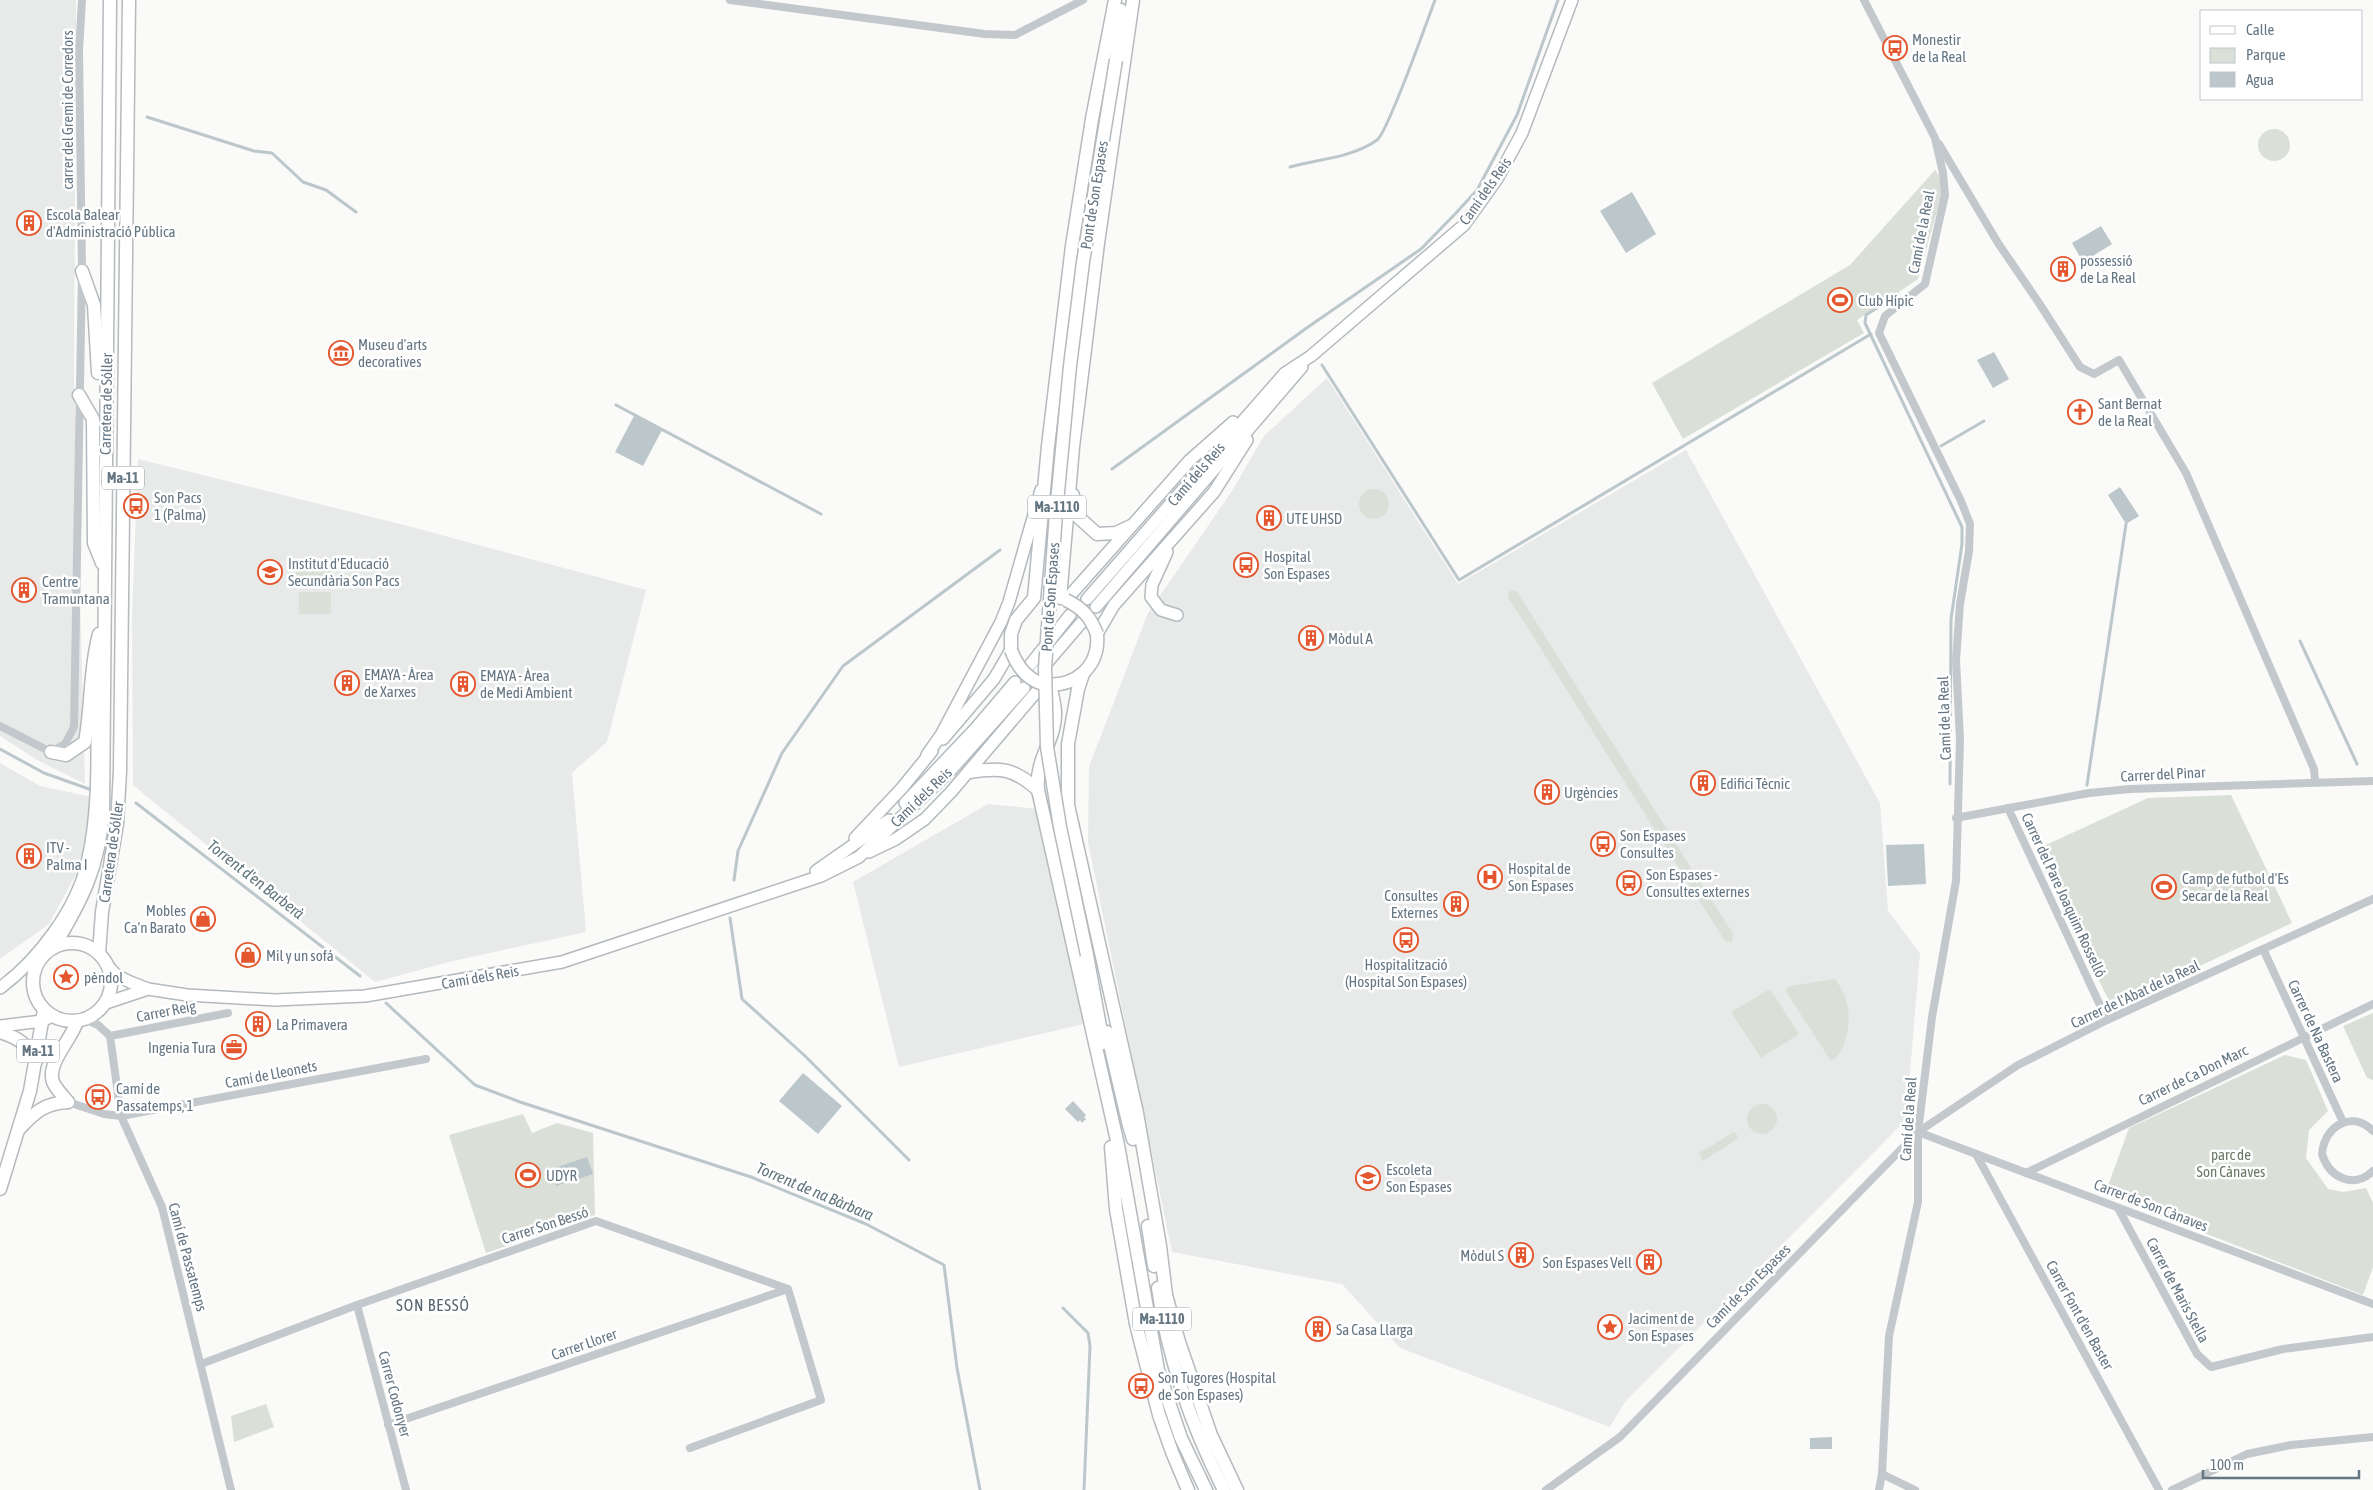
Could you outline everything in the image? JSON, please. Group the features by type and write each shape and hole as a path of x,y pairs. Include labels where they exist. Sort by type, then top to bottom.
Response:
{"main road":[{"name":"Carretera de Sóller","path":"53,948 80,902 95,865 101,838 110,0"},
{"name":"Carretera de Sóller","path":"102,959 102,912 118,824 120,771 129,0"},
{"name":"Ma-1110","path":"1011,650 1011,634 1016,620 1034,598 1072,246 1092,119 1115,0"},
{"name":"Ma-1110","path":"1116,60 1123,0"},
{"name":"Ma-1110","path":"1116,60 1129,0"},
{"name":"Ma-1110","path":"1063,599 1073,447 1098,243 1134,0"},
{"name":"Pont de Son Espases","path":"1087,955 1060,828 1047,747 1045,668 1070,366 1083,262 1116,60"},
{"path":"82,271 94,306 99,392 106,412"},
{"path":"79,395 92,418 94,543 104,568"},
{"path":"1073,447 1075,462 1073,498 1076,515 1097,534 1116,533 1131,526"},
{"path":"1029,606 1046,599 1063,599 1080,607 1091,619 1097,634"},
{"path":"51,752 66,755 86,742 90,720 92,662 104,615"},
{"name":"Ma-1110","path":"1097,634 1096,654 1090,666 1083,674 1078,689 1068,744 1068,806 1108,987 1133,1125 1162,1321 1194,1429 1224,1490"},
{"path":"1011,650 1016,664 1034,682 1040,677 1072,682 1083,674"},
{"name":"Ma-1110","path":"1040,677 1056,713 1052,732 1038,765 1038,790 1125,1178 1158,1370 1181,1438 1206,1490"},
{"path":"969,772 990,768 1011,771 1038,790"},
{"path":"53,948 65,944 77,944 88,947 102,959"},
{"name":"Ma-11","path":"0,1190 30,1091 46,1016 33,990 33,978 42,957 53,948"},
{"name":"Ma-1110","path":"1087,955 1101,1003 1128,1122 1134,1138"},
{"name":"Ma-1110","path":"1087,955 1112,1089 1118,1145"},
{"name":"Ma-11","path":"30,1091 44,1072 56,1046 78,1020 106,1003 110,976 102,959"},
{"path":"1108,987 1137,1113 1160,1246 1166,1295 1179,1342 1211,1435 1237,1490"},
{"name":"Ma-11","path":"46,1016 78,1020"},
{"path":"68,1102 55,1086 52,1074 62,1048 78,1020"},
{"path":"0,1032 20,1039 28,1047 36,1061"},
{"path":"1106,1094 1116,1209 1136,1324 1159,1415 1188,1490"},
{"path":"19,1130 34,1113 46,1104 68,1102"}],"street":[{"name":"carrer del Gremi de Corredors","path":"51,752 65,744 74,727 82,271 79,51 82,0"},
{"path":"730,0 985,34 1015,35 1083,0"},
{"name":"Camí dels Reis","path":"1311,356 1254,423 1091,603 1251,410 1285,373 1311,356 1464,225 1497,179 1522,133 1572,0"},
{"name":"Camí de la Real","path":"1864,0 1935,138 1943,173 1945,195 1925,284 1885,316 1879,333 1970,524 1969,551 1960,604 1956,660 1960,740 1956,818 1956,881 1932,1017 1918,1132 1918,1202 1889,1336 1882,1474 1878,1490"},
{"path":"1935,138 1998,244 2080,367 2094,374 2119,360 2186,473 2314,769 2315,781"},
{"path":"1063,599 1190,460 1239,417 1251,410"},
{"path":"1097,634 1114,605 1214,492 1246,442 1254,423"},
{"path":"835,859 902,788 941,735 1001,622 1046,480"},
{"path":"1176,535 1152,585 1151,597 1161,610 1177,615"},
{"path":"0,988 21,973 52,936 80,885 87,864 95,807 97,656 104,615"},
{"path":"1040,677 1070,615"},
{"path":"858,857 896,839 925,819 969,772 1081,623"},
{"path":"927,755 989,686 1011,650"},
{"name":"Camí dels Reis","path":"148,989 207,996 275,1000 365,996 440,984 562,962 821,876 858,857 950,771 1020,685 888,820 800,882"},
{"path":"0,726 51,752"},
{"name":"Carrer del Pinar","path":"1956,818 2089,793 2130,789 2315,781 2373,781"},
{"name":"Carrer del Pare Joaquim Rosselló","path":"2008,808 2107,1020"},
{"name":"Carrer de l'Abat de la Real","path":"1918,1132 2018,1065 2107,1020 2264,951 2373,899"},
{"name":"Carrer de Na Bastera","path":"2264,951 2343,1122"},
{"path":"0,996 15,986 42,957"},
{"path":"102,959 116,975 148,989"},
{"path":"106,1003 148,989"},
{"name":"Carrer de Ca Don Marc","path":"2026,1173 2373,1004"},
{"name":"Carrer Reig","path":"110,1036 228,1013"},
{"path":"0,1026 46,1016"},
{"path":"78,1020 98,1025 110,1036"},
{"name":"Camí de Passatemps","path":"110,1036 121,1116 162,1207 202,1364 231,1490"},
{"name":"Camí de Lleonets","path":"121,1116 426,1059"},
{"path":"68,1102 104,1114 121,1116"},
{"path":"2373,1131 2362,1123 2343,1122 2327,1134 2322,1154 2325,1164 2331,1172 2340,1178 2360,1180 2371,1173 2373,1183"},
{"name":"Carrer de Son Cànaves","path":"1918,1132 2373,1304"},
{"name":"Camí de Son Espases","path":"1546,1490 1620,1437 1918,1132"},
{"name":"Carrer Font d'en Baster","path":"1976,1154 2159,1490"},
{"name":"Carrer de Maris Stella","path":"2118,1208 2197,1354 2211,1367 2283,1349 2373,1337"},
{"name":"Carrer Son Bessó","path":"202,1364 357,1305 596,1221 788,1289"},
{"path":"690,1448 821,1400 788,1289"},
{"name":"Carrer Llorer","path":"388,1425 788,1289"},
{"name":"Carrer Codonyer","path":"357,1305 406,1490"},
{"path":"2172,1490 2247,1454 2290,1445 2373,1437"},
{"path":"1882,1474 1915,1490"}],"shaded area":[{"path":"0,0 76,0 74,378 85,784 39,761 0,736"},
{"name":"Hospital de Son Espases","path":"1327,378 1458,584 1686,450 1880,803 1888,911 1920,953 1906,1120 1625,1402 1610,1427 1400,1348 1342,1284 1172,1252 1088,842 1089,767 1148,613 1230,494 1264,436"},
{"path":"138,459 408,526 646,590 607,742 572,773 586,932 453,961 375,982 133,785 132,618"},
{"path":"0,763 40,786 92,797 84,859 49,924 0,959"},
{"path":"988,804 1037,809 1084,1024 899,1067 853,882"}],"green space":[{"path":"2274,129 2280,130 2285,134 2289,139 2289,151 2285,156 2280,160 2274,161 2268,160 2263,156 2259,151 2258,145 2259,139 2263,134 2268,130"},
{"name":"Club Hípic","path":"1935,170 1940,177 1942,193 1918,279 1857,320 1864,333 1683,439 1652,383 1850,265"},
{"path":"1374,489 1385,493 1389,504 1385,515 1374,519 1363,515 1359,504 1363,493"},
{"path":"331,562 331,584 296,585 296,563"},
{"path":"1512,590 1517,592 1733,934 1732,942 1725,941 1508,597 1508,593"},
{"path":"299,592 331,592 331,614 299,614"},
{"name":"Camp de futbol d'Es Secar de la Real","path":"2231,795 2292,923 2112,1007 2035,850 2148,798"},
{"path":"1835,979 1843,991 1849,1015 1845,1042 1837,1056 1831,1061 1785,990 1791,986"},
{"path":"1770,989 1799,1034 1761,1058 1731,1012"},
{"path":"2373,1013 2373,1080 2367,1078 2343,1026"},
{"name":"parc de Son Cànaves","path":"2285,1055 2306,1060 2328,1111 2309,1130 2306,1158 2328,1189 2343,1192 2366,1188 2373,1203 2373,1267 2363,1295 2105,1194 2129,1128"},
{"path":"1762,1104 1773,1108 1777,1119 1773,1130 1762,1134 1751,1130 1747,1119 1751,1108"},
{"name":"UDYR","path":"523,1114 532,1133 557,1123 593,1133 595,1215 486,1253 449,1135"},
{"path":"1734,1132 1738,1136 1737,1139 1703,1161 1699,1153"},
{"path":"266,1404 274,1427 234,1442 231,1416"}],"water":[{"path":"1632,192 1656,234 1626,253 1600,211"},
{"path":"2101,226 2112,244 2083,262 2072,243"},
{"path":"1994,352 2009,379 1993,388 1977,360"},
{"path":"634,416 662,430 643,466 615,452"},
{"path":"2120,487 2139,516 2126,524 2108,495"},
{"path":"1924,844 1926,884 1888,886 1886,845"},
{"path":"803,1073 842,1106 818,1134 779,1101"},
{"path":"1073,1101 1086,1115 1084,1117 1086,1119 1082,1123 1080,1120 1078,1122 1065,1109"},
{"path":"587,1157 593,1174 556,1186 551,1169"},
{"path":"1832,1437 1832,1449 1810,1449 1810,1438"}],"waterway":[{"path":"1290,167 1357,151 1377,140 1390,118 1435,0"},
{"path":"1112,469 1308,327 1421,249 1456,213 1477,190 1517,115 1558,0"},
{"path":"147,117 254,151 272,153 303,182 326,190 356,212"},
{"path":"1898,294 1866,315 1865,323 1962,527 1962,544 1951,619 1950,784"},
{"path":"1322,365 1459,580 1871,334"},
{"path":"616,405 821,514"},
{"path":"1941,446 1984,421"},
{"path":"2087,785 2126,524"},
{"path":"734,880 738,851 782,753 843,666 1000,550"},
{"path":"2300,641 2357,764"},
{"name":"Torrent d'en Barberà","path":"0,749 44,773 89,789"},
{"name":"Torrent d'en Barberà","path":"136,803 360,976"},
{"path":"730,918 742,999 804,1055 909,1160"},
{"name":"Torrent de na Bàrbara","path":"386,1003 475,1085 520,1102 751,1177 866,1224 944,1265 957,1368 980,1490"},
{"path":"1063,1308 1088,1333 1090,1346 1084,1490"}],"place":[{"name":"Monestir de la Real","path":"1895,48"},
{"name":"Escola Balear d'Administració Pública","path":"29,223"},
{"name":"possessió de La Real","path":"2063,269"},
{"name":"Club Hípic","path":"1840,300"},
{"name":"Museu d'arts decoratives","path":"341,353"},
{"name":"Sant Bernat de la Real","path":"2080,412"},
{"name":"Son Pacs 1 (Palma)","path":"136,506"},
{"name":"UTE UHSD","path":"1269,518"},
{"name":"Hospital Son Espases","path":"1246,565"},
{"name":"Institut d'Educació Secundària Son Pacs","path":"270,572"},
{"name":"Centre Tramuntana","path":"24,590"},
{"name":"Mòdul A","path":"1311,638"},
{"name":"EMAYA - Àrea de Xarxes","path":"347,683"},
{"name":"EMAYA - Àrea de Medi Ambient","path":"463,684"},
{"name":"Edifici Tècnic","path":"1703,783"},
{"name":"Urgències","path":"1547,792"},
{"name":"Son Espases Consultes","path":"1603,844"},
{"name":"ITV - Palma I","path":"29,856"},
{"name":"Hospital de Son Espases","path":"1490,877"},
{"name":"Son Espases - Consultes externes","path":"1629,883"},
{"name":"Camp de futbol d'Es Secar de la Real","path":"2164,887"},
{"name":"Consultes Externes","path":"1456,904"},
{"name":"Mobles Ca’n Barato","path":"203,919"},
{"name":"Hospitalització (Hospital Son Espases)","path":"1406,940"},
{"name":"Mil y un sofá","path":"248,955"},
{"name":"pèndol","path":"66,977"},
{"name":"La Primavera","path":"258,1024"},
{"name":"Ingenia Tura","path":"234,1047"},
{"name":"Camí de Passatemps, 1","path":"98,1097"},
{"name":"UDYR","path":"528,1175"},
{"name":"Escoleta Son Espases","path":"1368,1178"},
{"name":"Mòdul S","path":"1521,1255"},
{"name":"Son Espases Vell","path":"1649,1262"},
{"name":"Jaciment de Son Espases","path":"1610,1327"},
{"name":"Sa Casa Llarga","path":"1318,1329"},
{"name":"Son Tugores (Hospital de Son Espases)","path":"1141,1386"}],"district":[{"name":"SON BESSÓ","path":"433,1305"}]}
